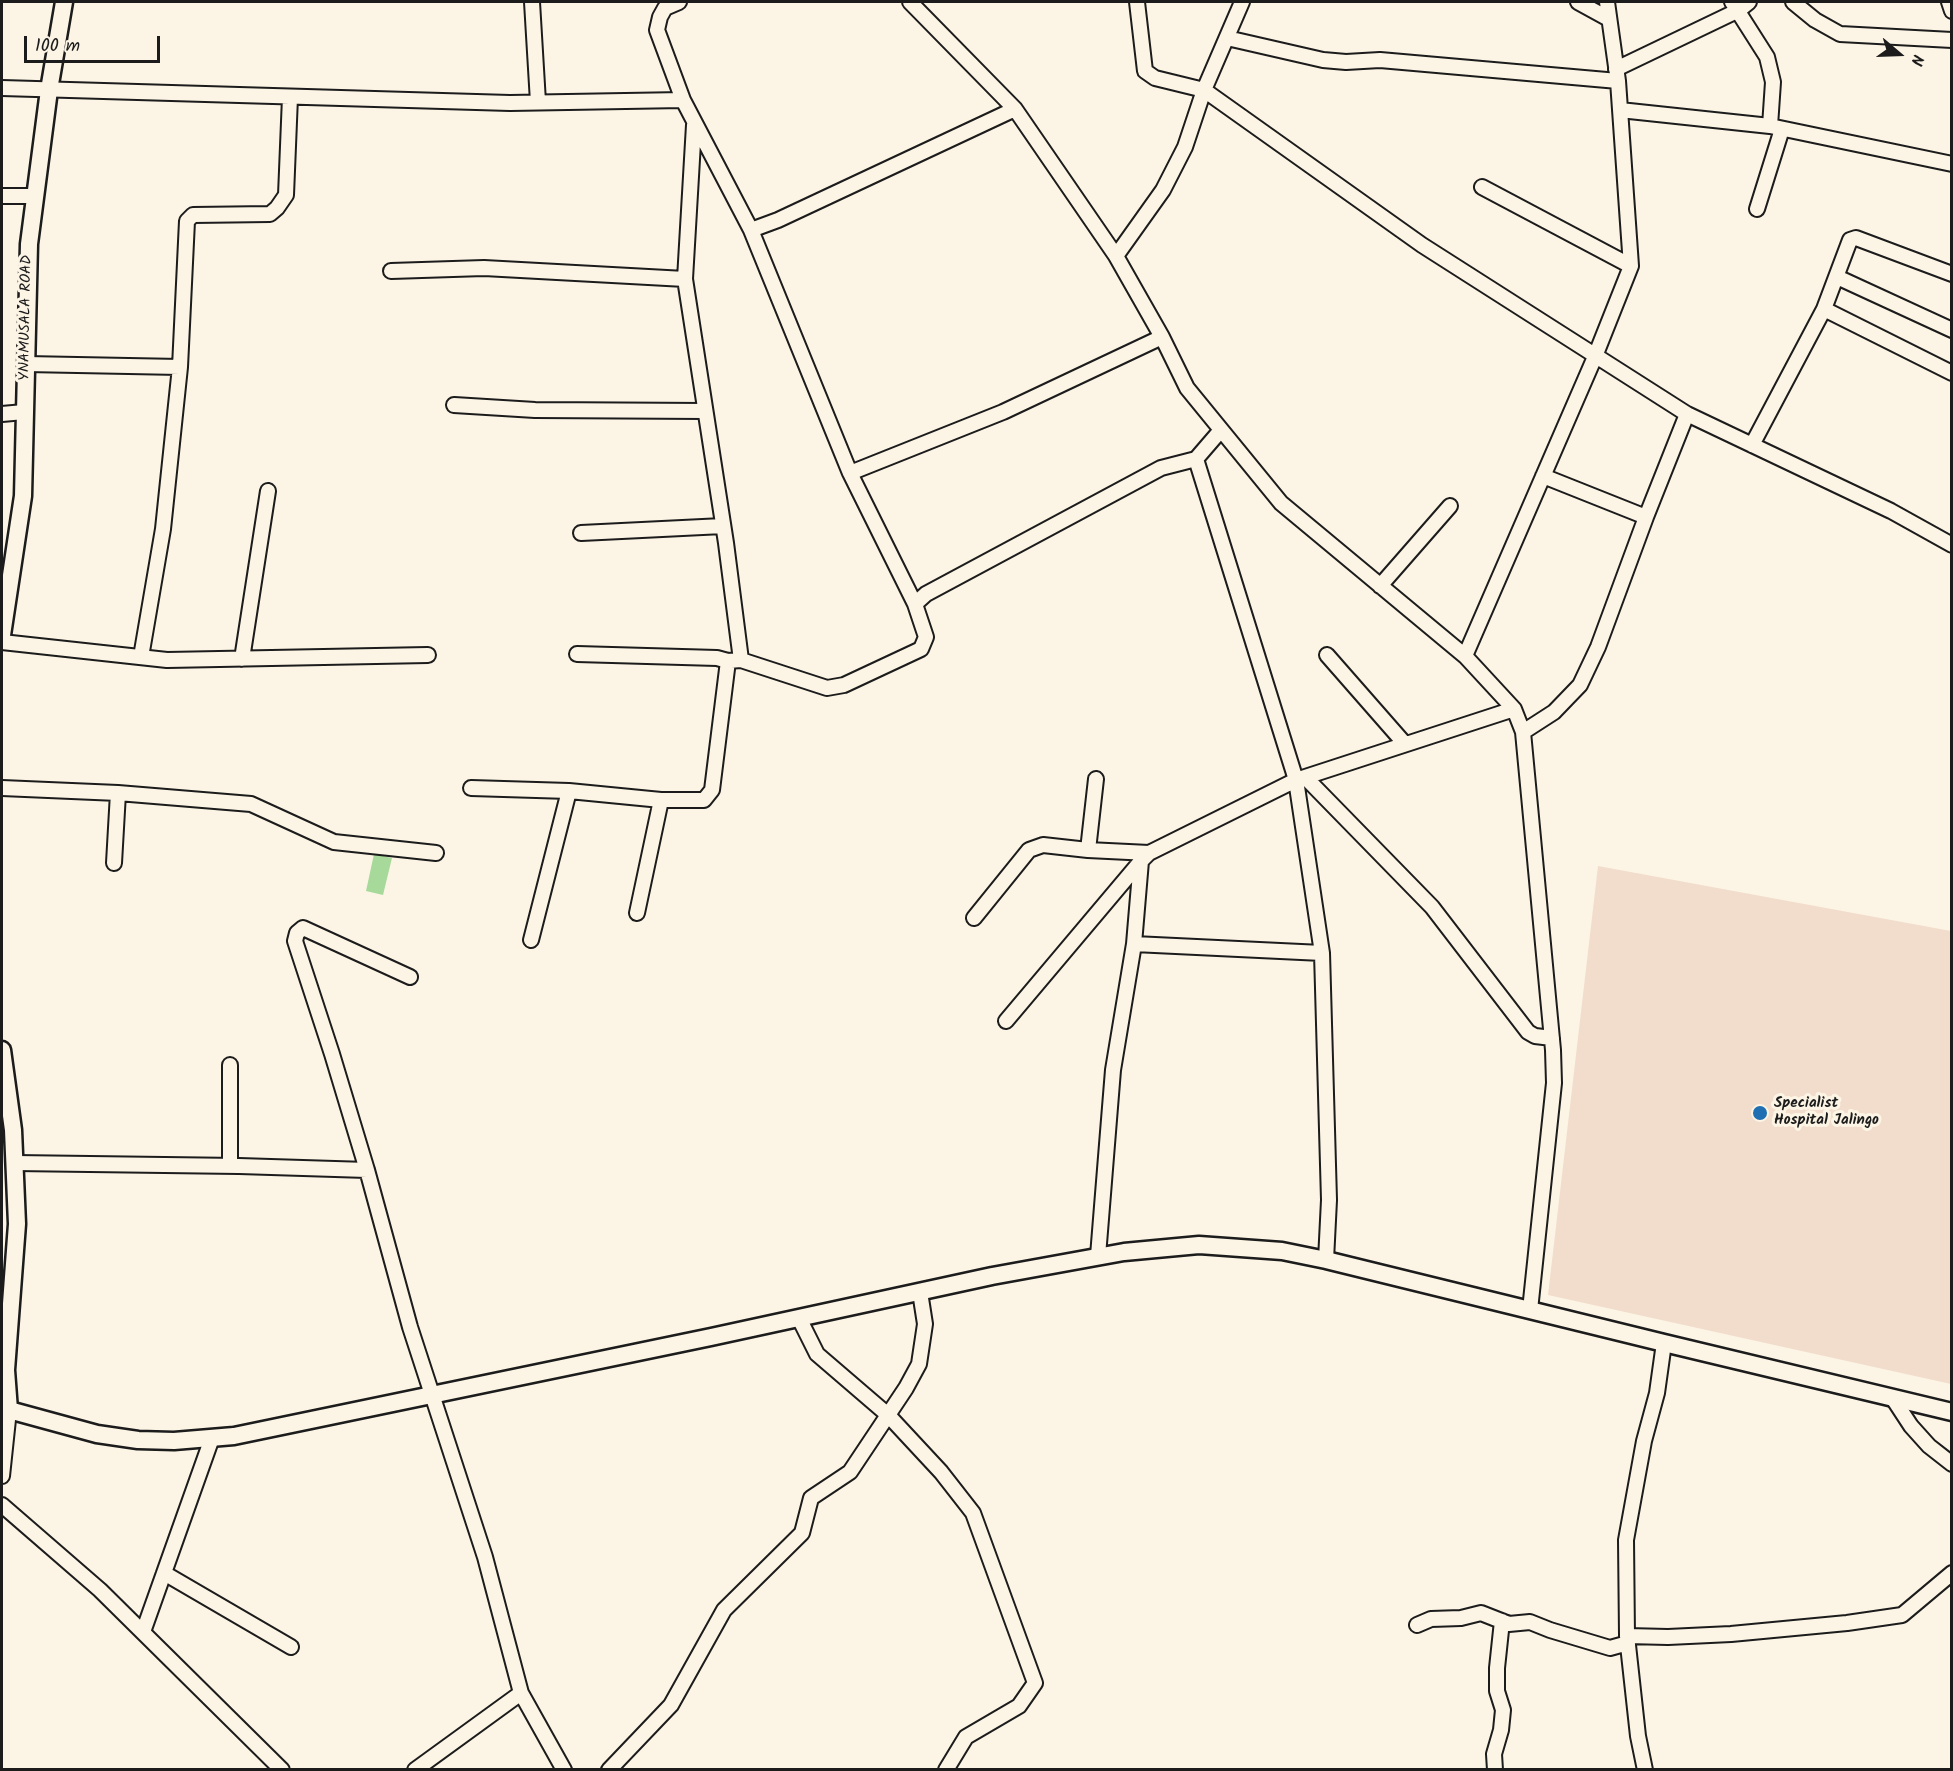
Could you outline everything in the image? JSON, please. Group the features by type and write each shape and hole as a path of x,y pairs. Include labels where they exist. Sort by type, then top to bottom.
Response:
{"main road":[{"name":"YNAMUSALA ROAD","path":"2,635 22,496 29,244 49,90 64,2"},
{"path":"2,1050 13,1130 17,1224 5,1409 97,1434 138,1440 174,1441 234,1436 1098,1257 1156,1248 1200,1245 1282,1251 1326,1260 1952,1412"}],"street":[{"path":"532,2 538,102"},
{"path":"577,654 717,658 735,661 827,688 844,685 921,649 926,637 915,604 850,473 752,230 683,100 657,30 665,8 678,2"},
{"path":"910,2 1015,109 1116,256 1162,337 1187,388 1281,503 1465,656 1514,709 1523,732 1552,1038 1554,1083 1530,1310"},
{"path":"1137,2 1145,70 1155,78 1204,90 1422,245 1687,414 1891,511 1952,545"},
{"path":"1116,256 1163,190 1185,147 1204,90 1242,2"},
{"path":"1578,2 1609,19"},
{"path":"1465,656 1595,356 1631,267 1617,75 1607,2"},
{"path":"1793,2 1815,20 1840,34 1952,40"},
{"path":"1949,2 1952,11"},
{"path":"1227,38 1323,60 1346,62 1380,60 1617,75 1740,4 1767,57 1773,82 1776,127 1757,209"},
{"path":"2,88 538,102 683,100"},
{"path":"141,657 163,529 180,367 187,221 193,215 270,214 277,208 286,195 290,97"},
{"path":"752,230 1015,109"},
{"path":"1620,110 1776,127 1952,164"},
{"path":"471,788 568,791 661,800 704,800 712,790 735,661 723,526 685,279 694,123"},
{"path":"1482,187 1631,267"},
{"path":"2,196 35,196"},
{"path":"1752,445 1824,309 1851,240 1856,238 1952,274"},
{"path":"391,271 484,268 685,279"},
{"path":"1837,277 1952,330"},
{"path":"1824,309 1952,373"},
{"path":"850,473 1003,412 1162,337"},
{"path":"26,364 180,367"},
{"path":"454,405 535,410 705,411"},
{"path":"2,414 24,412"},
{"path":"1523,732 1554,712 1580,685 1598,647 1687,414"},
{"path":"915,604 926,594 1161,468 1197,459 1221,430"},
{"path":"1197,459 1300,778 1322,953 1329,1200 1326,1260"},
{"path":"1543,476 1646,517"},
{"path":"242,659 268,491"},
{"path":"1380,586 1449,506"},
{"path":"581,533 723,526"},
{"path":"2,642 167,660 428,656"},
{"path":"1327,655 1406,744"},
{"path":"1006,1021 1145,857 1300,778 1514,709"},
{"path":"1300,778 1432,907 1528,1032 1535,1036 1552,1038"},
{"path":"1088,850 1096,779"},
{"path":"2,788 118,793 251,804 334,842 436,853"},
{"path":"531,940 568,791"},
{"path":"114,863 118,793"},
{"path":"637,913 661,800"},
{"path":"974,918 1029,850 1043,845 1145,857"},
{"path":"1098,1257 1113,1070 1134,944 1145,857"},
{"path":"410,977 303,928 297,933 295,941 367,1170 410,1327 485,1557 521,1693 564,1770"},
{"path":"1134,944 1322,953"},
{"path":"230,1065 230,1166"},
{"path":"15,1163 367,1170"},
{"path":"609,1770 670,1705 724,1610 802,1533 811,1498 850,1472 906,1388 919,1364 925,1324 921,1292"},
{"path":"799,1318 818,1354 888,1415 941,1472 973,1513 1035,1683 1019,1706 966,1737 946,1770"},
{"path":"1645,1770 1638,1737 1627,1640 1626,1540 1644,1441 1657,1393 1664,1343"},
{"path":"1892,1397 1911,1426 1929,1446 1952,1464"},
{"path":"2,1476 5,1409"},
{"path":"143,1632 212,1438"},
{"path":"2,1505 100,1590 282,1770"},
{"path":"164,1573 291,1647"},
{"path":"1417,1625 1431,1618 1461,1618 1481,1613 1509,1624 1530,1622 1610,1648 1627,1640 1731,1634 1847,1623 1902,1615 1952,1573"},
{"path":"1495,1770 1494,1754 1501,1730 1503,1710 1497,1691 1502,1621"},
{"path":"415,1770 521,1693"}],"shaded area":[{"name":"Specialist Hospital Jalingo","path":"1598,866 1951,931 1951,1384 1548,1295"}],"green space":[{"path":"374,854 392,858 383,895 366,891"}],"place":[{"name":"Specialist Hospital Jalingo","path":"1760,1113"}]}
